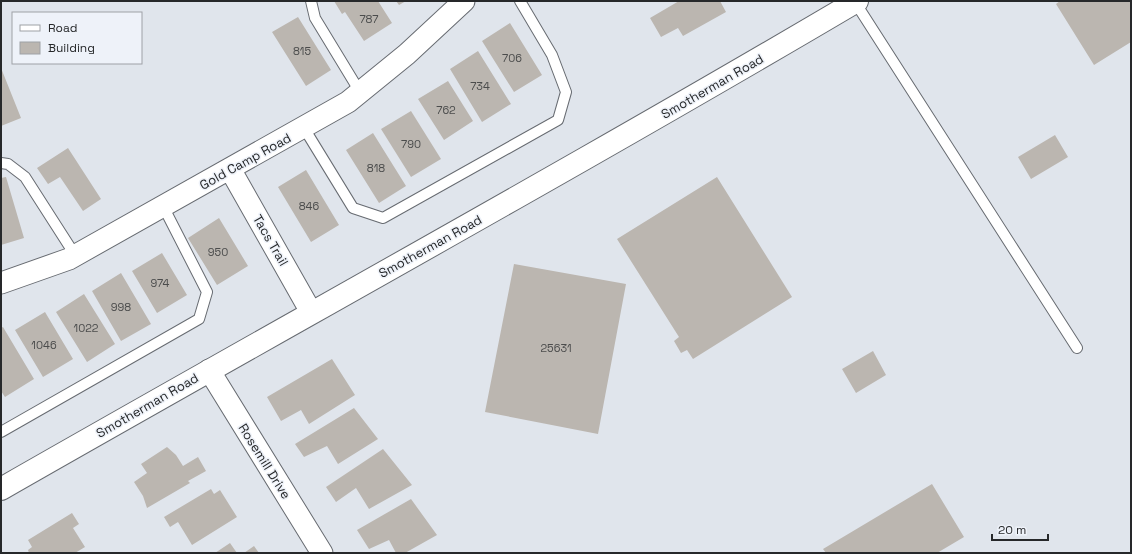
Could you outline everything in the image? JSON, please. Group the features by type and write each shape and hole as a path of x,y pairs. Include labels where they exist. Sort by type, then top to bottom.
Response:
{"street":[{"name":"Gold Camp Road","path":"1,283 75,255 348,102 407,54 464,1"},
{"name":"Smotherman Road","path":"1,489 311,312 614,143 856,2"},
{"name":"Tacs Trail","path":"230,169 311,312"},
{"name":"Rosemill Drive","path":"209,370 322,553"}],"lane":[{"path":"311,1 315,18 360,92"},
{"path":"304,128 353,208 383,218 558,120 566,92 552,54 520,1"},
{"path":"856,2 1077,348"},
{"path":"1,163 8,164 26,178 75,255"},
{"path":"1,432 199,319 207,292 163,206"}],"building":[{"path":"334,1 378,1 392,23 364,41 345,12 342,14"},
{"path":"396,1 406,1 399,5"},
{"path":"679,1 720,1 726,12 683,36 678,28 661,37 650,18"},
{"path":"1060,1 1131,1 1131,42 1094,65 1056,4"},
{"path":"298,17 331,70 306,86 272,32"},
{"path":"510,23 542,75 514,92 482,41"},
{"path":"478,51 511,104 482,122 450,69"},
{"path":"1,68 21,118 1,126"},
{"path":"448,81 473,121 444,140 418,99"},
{"path":"411,111 441,159 411,177 381,129"},
{"path":"373,133 406,186 379,203 346,150"},
{"path":"1055,135 1068,157 1031,179 1018,157"},
{"path":"68,148 101,199 83,211 60,177 48,184 37,168"},
{"path":"306,170 339,225 311,242 278,187"},
{"path":"6,177 24,238 1,245 1,178"},
{"path":"717,177 792,297 693,359 687,350 681,353 674,341 679,337 617,239"},
{"path":"219,218 248,266 217,285 188,238"},
{"path":"162,253 187,295 157,313 132,271"},
{"path":"514,264 626,284 598,434 485,412"},
{"path":"121,273 151,324 121,341 92,291"},
{"path":"84,294 115,344 87,362 56,312"},
{"path":"45,312 73,359 43,377 15,330"},
{"path":"3,327 34,379 5,397 1,391 1,328"},
{"path":"873,351 886,375 856,393 842,369"},
{"path":"332,359 355,395 309,424 301,410 281,421 267,397"},
{"path":"354,408 378,439 338,464 327,446 304,457 295,444"},
{"path":"167,447 176,455 183,466 198,457 206,471 188,481 190,483 147,508 143,496 134,482 147,473 141,464"},
{"path":"383,449 412,485 369,509 356,488 336,502 326,487"},
{"path":"932,484 964,537 937,553 826,553 823,549"},
{"path":"211,489 214,494 220,490 237,517 192,545 178,522 170,527 164,517"},
{"path":"411,499 437,535 405,553 396,553 389,540 369,549 357,530"},
{"path":"72,513 79,524 73,528 85,547 75,553 29,553 28,550 32,547 28,540"},
{"path":"230,543 237,553 215,553"},
{"path":"254,546 259,553 244,553"}]}
